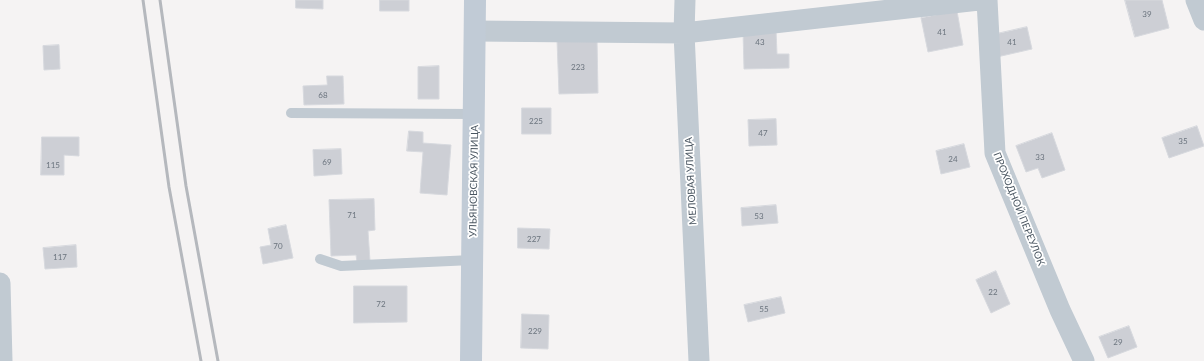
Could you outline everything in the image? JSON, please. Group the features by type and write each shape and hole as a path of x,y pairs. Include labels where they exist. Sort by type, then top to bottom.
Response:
{"main road":[{"name":"УЛЬЯНОВСКАЯ УЛИЦА","path":"471,361 475,114 475,0"}],"street":[{"name":"МЕЛОВАЯ УЛИЦА","path":"685,0 684,33 699,361"},
{"path":"475,31 684,33 978,0"},
{"name":"ПРОХОДНОЙ ПЕРЕУЛОК","path":"987,0 995,153 1060,310 1084,361"},
{"path":"1196,0 1204,20"},
{"path":"0,284 2,361"}],"lane":[{"path":"291,113 475,114"},
{"path":"320,259 341,266 472,260"}],"building":[{"path":"296,0 323,0 323,9 296,8"},
{"path":"380,0 409,0 409,11 380,11"},
{"path":"1125,0 1162,0 1169,28 1135,37"},
{"path":"957,11 963,45 928,52 921,18"},
{"path":"1027,27 1032,49 997,57 992,35"},
{"path":"776,29 777,54 789,54 789,68 744,69 743,31"},
{"path":"597,39 598,93 559,94 557,40"},
{"path":"59,45 60,69 44,70 43,46"},
{"path":"439,66 439,99 418,99 418,67"},
{"path":"327,76 343,76 344,104 304,105 303,86 327,85"},
{"path":"522,108 551,108 551,134 522,134"},
{"path":"776,119 777,145 749,146 748,120"},
{"path":"1197,126 1204,146 1169,158 1162,138"},
{"path":"409,131 423,132 423,143 451,145 447,195 420,193 423,152 407,151"},
{"path":"1052,133 1065,170 1042,178 1038,168 1026,172 1016,146"},
{"path":"42,137 79,137 79,156 64,155 64,175 41,175"},
{"path":"964,144 970,167 941,174 936,151"},
{"path":"341,149 342,174 314,176 313,150"},
{"path":"374,199 375,230 368,231 370,261 357,262 356,255 331,256 329,200"},
{"path":"776,205 778,223 742,226 741,208"},
{"path":"286,225 293,258 263,264 260,247 271,245 268,229"},
{"path":"518,228 550,229 549,249 518,248"},
{"path":"76,245 77,267 45,269 43,248"},
{"path":"996,271 1010,304 991,313 976,280"},
{"path":"354,286 407,286 407,322 354,323"},
{"path":"781,297 785,313 748,322 744,305"},
{"path":"522,314 549,315 548,349 521,348"},
{"path":"1129,326 1137,347 1108,358 1099,337"}],"railway":[{"path":"143,0 169,187 201,361"},
{"path":"160,0 186,186 218,361"}]}
